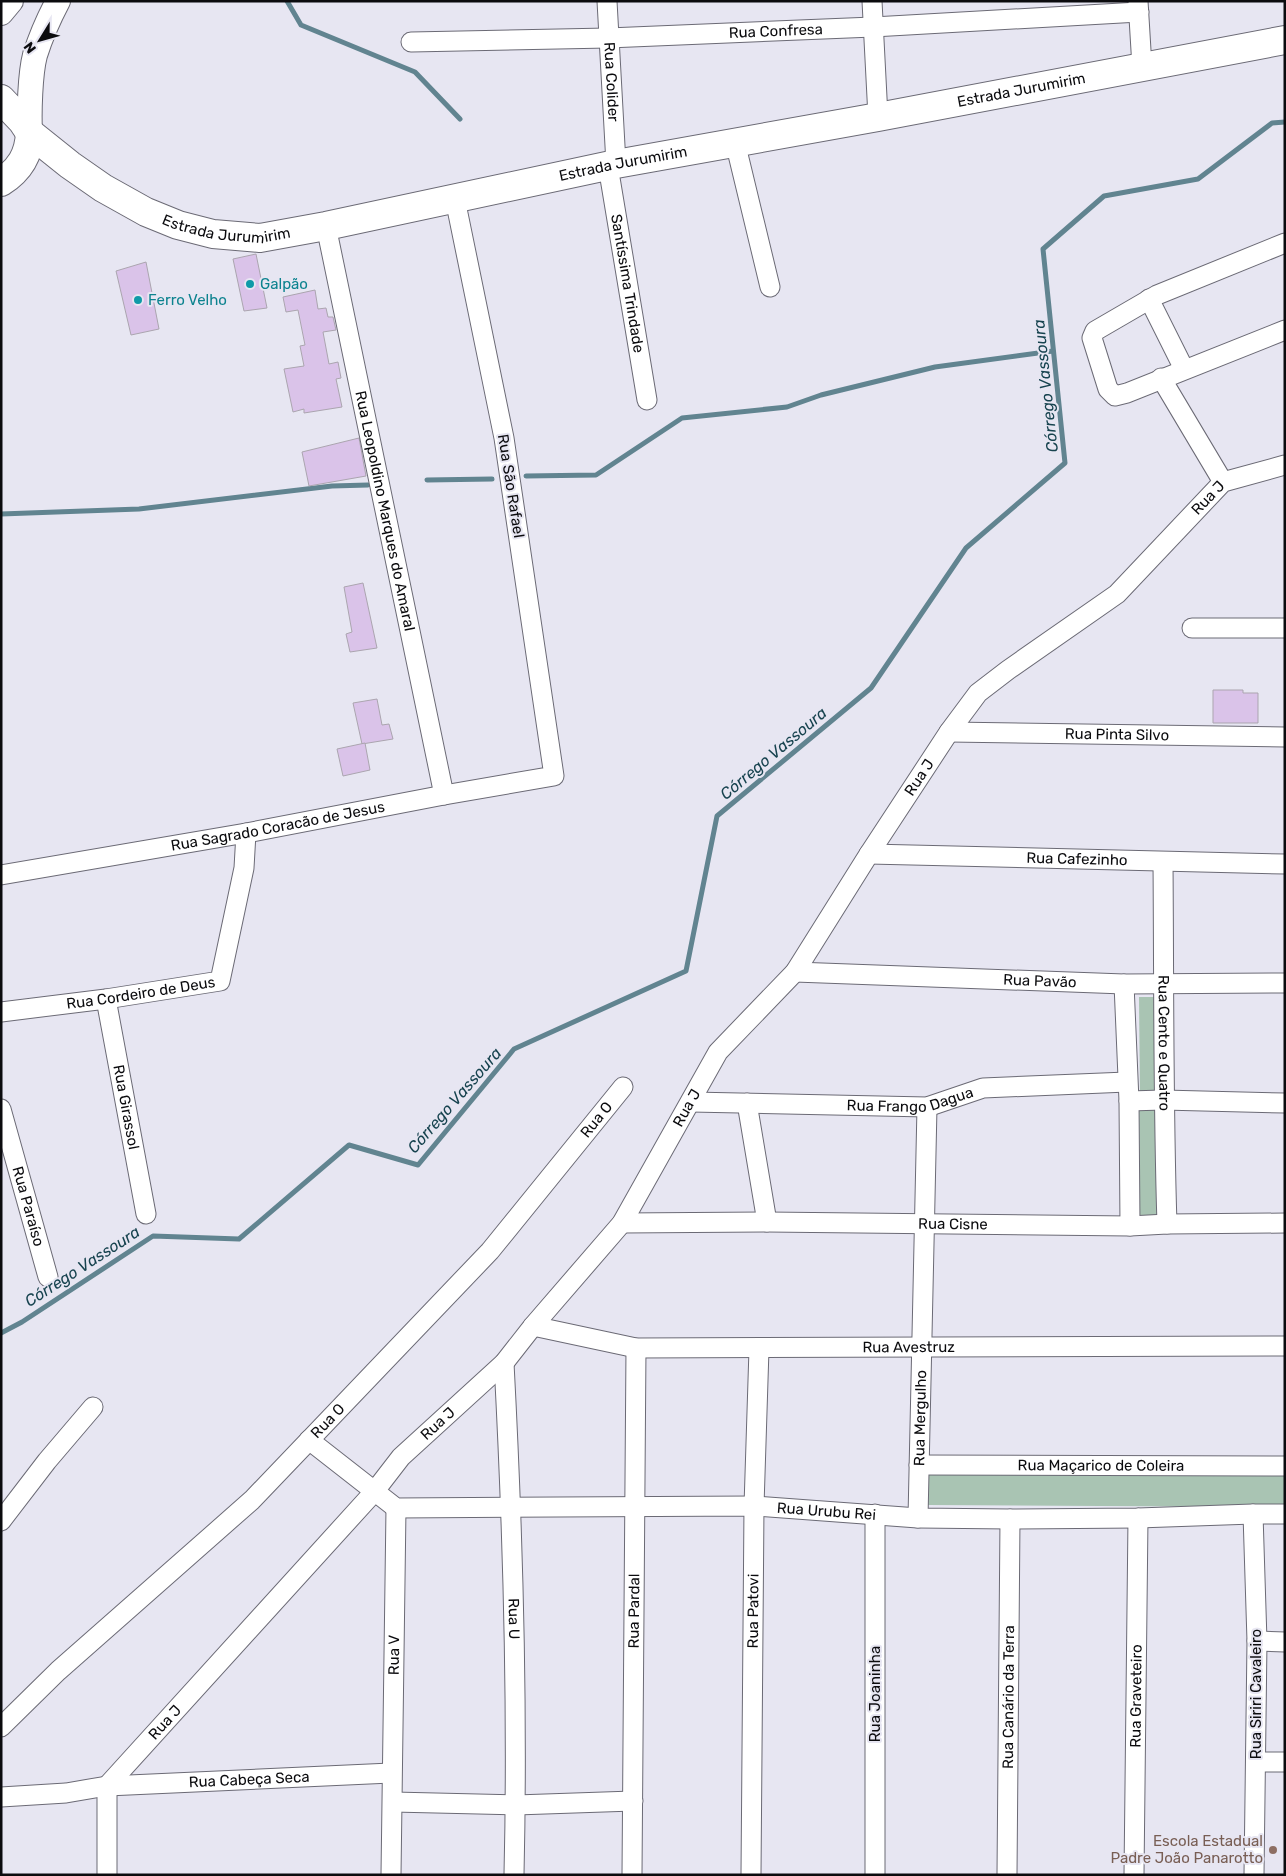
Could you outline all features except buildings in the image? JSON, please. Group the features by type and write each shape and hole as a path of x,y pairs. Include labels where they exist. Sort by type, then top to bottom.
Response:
{"main road":[{"name":"Estrada Jurumirim","path":"1,98 30,133 70,165 103,188 146,212 178,225 213,234 260,238 326,226 612,165 1285,40"},
{"path":"10,175 25,158 30,133"},
{"path":"10,175 30,163 55,160 70,165"}],"street":[{"path":"1,13 11,1"},
{"path":"30,133 29,114 35,57 49,18 58,1"},
{"name":"Rua Colider","path":"607,1 612,165"},
{"path":"872,1 878,117"},
{"path":"1139,7 1142,66"},
{"name":"Rua Confresa","path":"411,42 608,38 873,27 1139,7"},
{"path":"735,142 770,287"},
{"name":"Santíssima Trindade","path":"612,165 647,400"},
{"name":"Rua São Rafael","path":"455,199 504,438 554,776"},
{"name":"Rua Leopoldino Marques do Amaral","path":"326,226 444,795"},
{"path":"1285,243 1156,295 1095,331 1092,338 1108,389 1115,396 1127,393 1285,330"},
{"path":"1149,300 1184,369"},
{"path":"1161,378 1223,482"},
{"name":"Rua J","path":"107,1786 374,1492 401,1457 504,1363 533,1326 622,1222 718,1052 795,972 949,732 978,693 1117,594 1223,482 1285,465"},
{"path":"1192,628 1285,628"},
{"name":"Rua Pinta Silvo","path":"949,732 1285,737"},
{"name":"Rua Sagrado Coracão de Jesus","path":"1,875 246,833 554,776"},
{"name":"Rua Cordeiro de Deus","path":"1,1012 106,999 220,981 244,868 246,833"},
{"name":"Rua Cafezinho","path":"869,854 1285,864"},
{"name":"Rua Cento e Quatro","path":"1163,862 1163,1100 1167,1224"},
{"name":"Rua Pavão","path":"795,972 1124,984 1285,982"},
{"path":"1124,984 1129,1101 1130,1226"},
{"name":"Rua Girassol","path":"106,999 146,1214"},
{"name":"Rua Frango Dagua","path":"691,1102 927,1107 983,1088 1127,1082"},
{"name":"Rua O","path":"1,1727 58,1671 252,1500 490,1251 623,1087"},
{"path":"1129,1101 1285,1103"},
{"path":"748,1102 767,1222"},
{"name":"Rua Mergulho","path":"918,1518 927,1107"},
{"name":"Rua Paraíso","path":"1,1108 48,1277"},
{"name":"Rua Cisne","path":"622,1222 1130,1226 1285,1223"},
{"name":"Rua Avestruz","path":"533,1326 636,1348 1285,1346"},
{"name":"Rua Pardal","path":"632,1875 636,1348"},
{"name":"Rua Patovi","path":"751,1875 754,1506 759,1348"},
{"name":"Rua U","path":"504,1363 511,1507 516,1805 514,1875"},
{"path":"1,1521 47,1461 93,1407"},
{"path":"309,1440 396,1508"},
{"name":"Rua Maçarico de Coleira","path":"920,1465 1285,1466"},
{"name":"Rua Urubu Rei","path":"396,1508 754,1506 918,1518 1010,1520 1285,1514"},
{"name":"Rua V","path":"391,1875 396,1508"},
{"name":"Rua Joaninha","path":"874,1514 875,1875"},
{"name":"Rua Siriri Cavaleiro","path":"1253,1514 1257,1641 1254,1875"},
{"name":"Rua Graveteiro","path":"1134,1875 1138,1518"},
{"name":"Rua Canário da Terra","path":"1007,1875 1010,1520"},
{"path":"1257,1641 1285,1642"},
{"path":"1256,1762 1285,1762"},
{"name":"Rua Cabeça Seca","path":"1,1797 66,1794 107,1786 391,1774"},
{"path":"107,1786 107,1875"},
{"path":"393,1802 516,1805 633,1801"}],"green space":[{"path":"1139,997 1157,997 1159,1096 1140,1096"},
{"path":"1139,1103 1158,1103 1158,1218 1140,1219"},
{"path":"929,1472 1285,1475 1285,1507 928,1505"}],"waterway":[{"path":"287,1 301,25 415,72 460,119"},
{"name":"Córrego Vassoura","path":"1,1333 22,1322 153,1236 239,1239 349,1145 418,1165 514,1049 686,971 717,816 871,688 966,548 1065,463 1043,249 1104,196 1198,179 1272,123 1285,122"},
{"path":"526,476 596,475 682,418 787,407 821,395 935,367 1053,351"},
{"path":"427,480 492,479"},
{"path":"1,514 139,509 332,486 368,485"}],"place":[{"name":"Galpão","path":"250,284"},
{"name":"Ferro Velho","path":"138,300"},
{"name":"Escola Estadual Padre João Panarotto","path":"1273,1850"}]}
